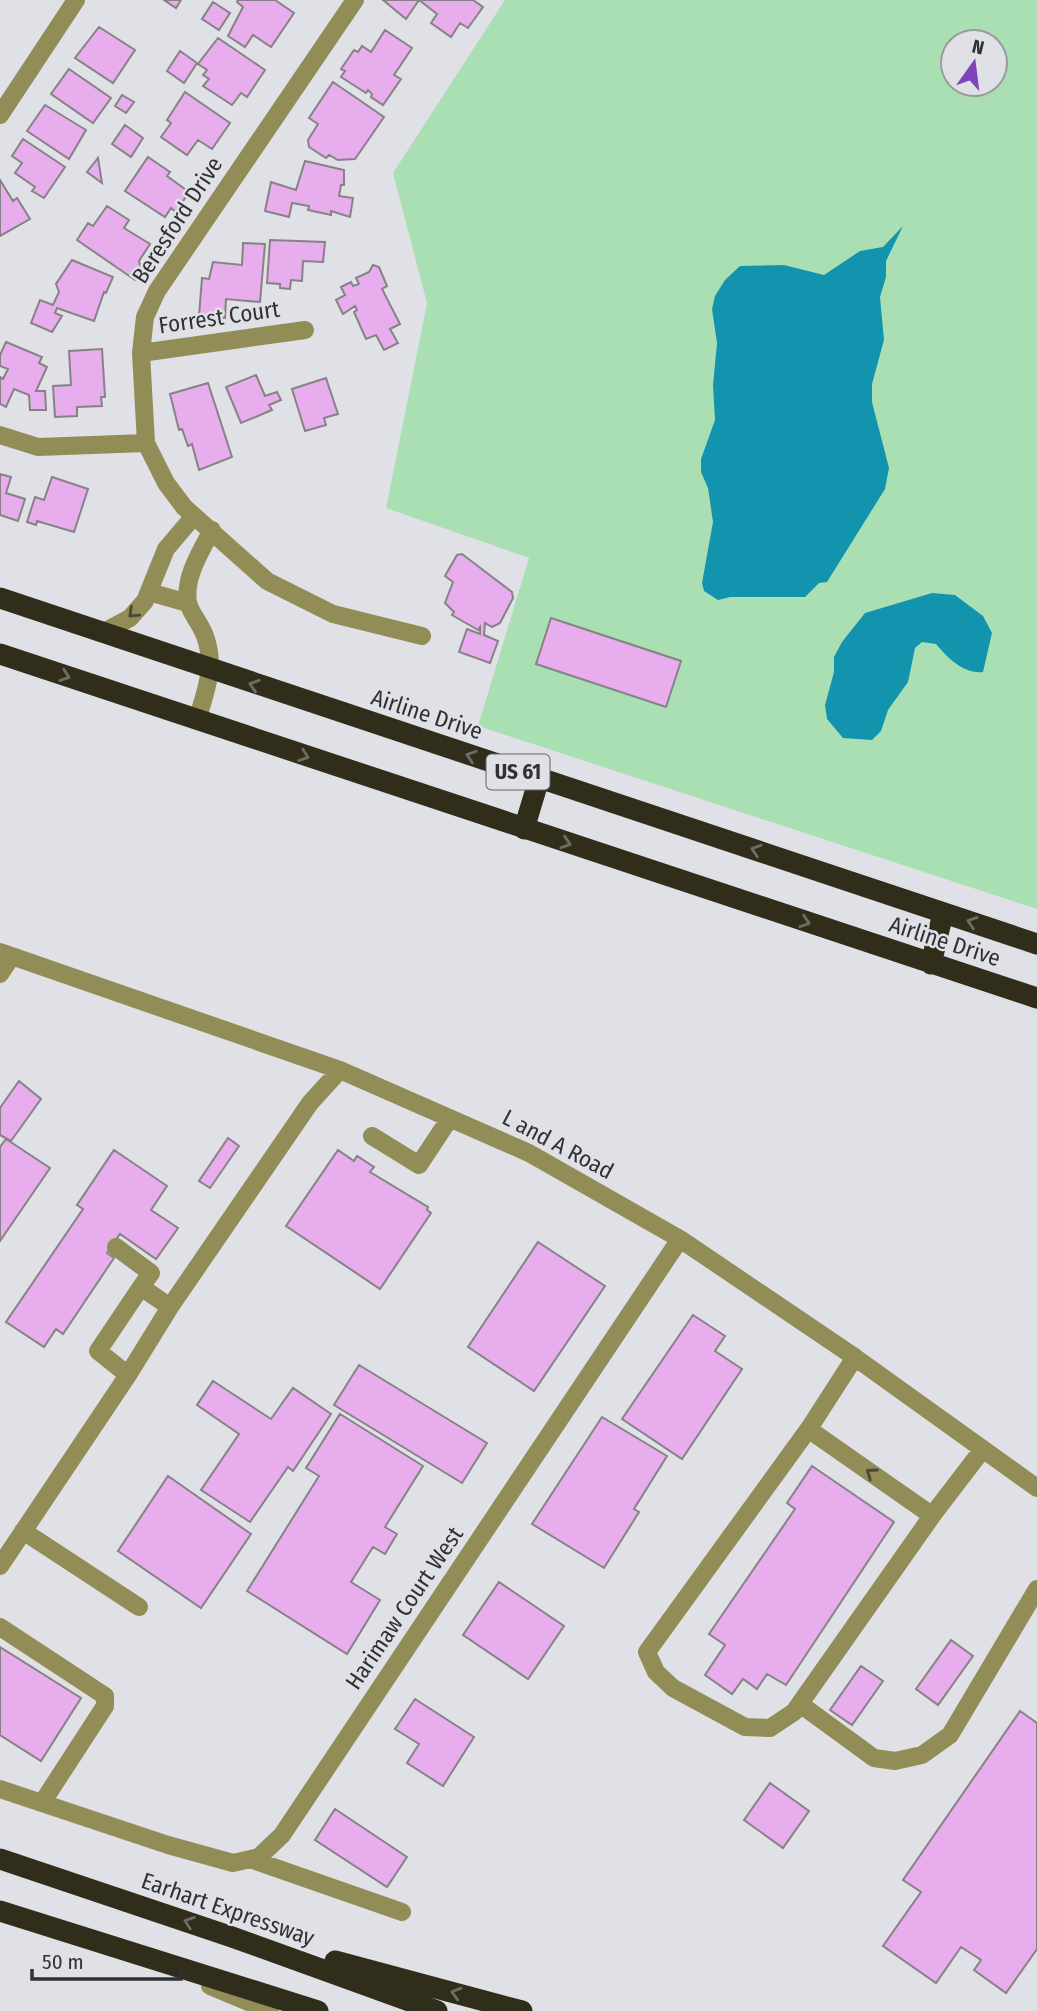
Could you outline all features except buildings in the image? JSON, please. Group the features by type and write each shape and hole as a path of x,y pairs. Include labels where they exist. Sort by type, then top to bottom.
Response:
{"highway":[{"name":"Airline Drive","path":"0,598 212,671 1037,944"},
{"name":"Airline Drive","path":"0,654 1037,999"},
{"path":"524,829 539,779"},
{"path":"931,964 943,913"},
{"name":"Earhart Expressway","path":"0,1859 232,1937 438,2011"},
{"path":"0,1911 318,2011"},
{"path":"232,1937 522,2011"}],"street":[{"path":"0,116 76,0"},
{"name":"Beresford Drive","path":"355,0 157,291 145,317 141,352 146,443 166,483 194,516 267,581 333,614 422,636"},
{"name":"Forrest Court","path":"141,352 305,330"},
{"path":"0,435 38,447 146,443"},
{"path":"102,633 130,618 149,592 166,549 194,516"},
{"path":"197,720 212,671 205,636 188,603 192,569 212,530"},
{"path":"149,592 188,603"},
{"path":"0,974 6,954"},
{"name":"L and A Road","path":"6,954 341,1070 529,1153 680,1239 855,1357 1037,1488"},
{"path":"0,1566 128,1375 170,1307 310,1103 341,1070"},
{"path":"372,1136 419,1165 450,1118"},
{"name":"Harimaw Court West","path":"250,1858 259,1857 282,1835 680,1239"},
{"path":"116,1247 151,1273 98,1351 128,1375"},
{"path":"141,1287 170,1307"},
{"path":"855,1357 810,1429 647,1653 656,1672 673,1688 745,1727 770,1728 794,1712 930,1513 983,1449"},
{"path":"810,1429 930,1513"},
{"path":"23,1531 139,1607"},
{"path":"800,1704 874,1758 895,1761 922,1755 950,1735 1034,1601"},
{"path":"0,1627 105,1696 105,1706 42,1803"},
{"path":"0,1789 233,1863 250,1858 402,1912"},
{"path":"130,1952 270,2011"}],"green space":[{"path":"505,0 1037,0 1037,909 478,726 529,558 386,508 427,303 393,173"}],"water":[{"path":"903,226 886,261 886,277 880,297 884,340 872,384 872,402 889,468 885,489 827,582 819,583 805,597 730,597 718,600 704,591 702,583 713,522 708,488 701,472 701,459 715,420 713,385 717,343 712,309 715,296 725,280 740,266 784,265 824,275 860,251 883,247"},
{"path":"932,593 955,595 983,616 992,633 983,672 963,668 936,644 922,642 915,648 908,682 888,710 881,731 872,740 843,738 827,719 825,705 834,672 834,657 842,642 865,613"}]}
